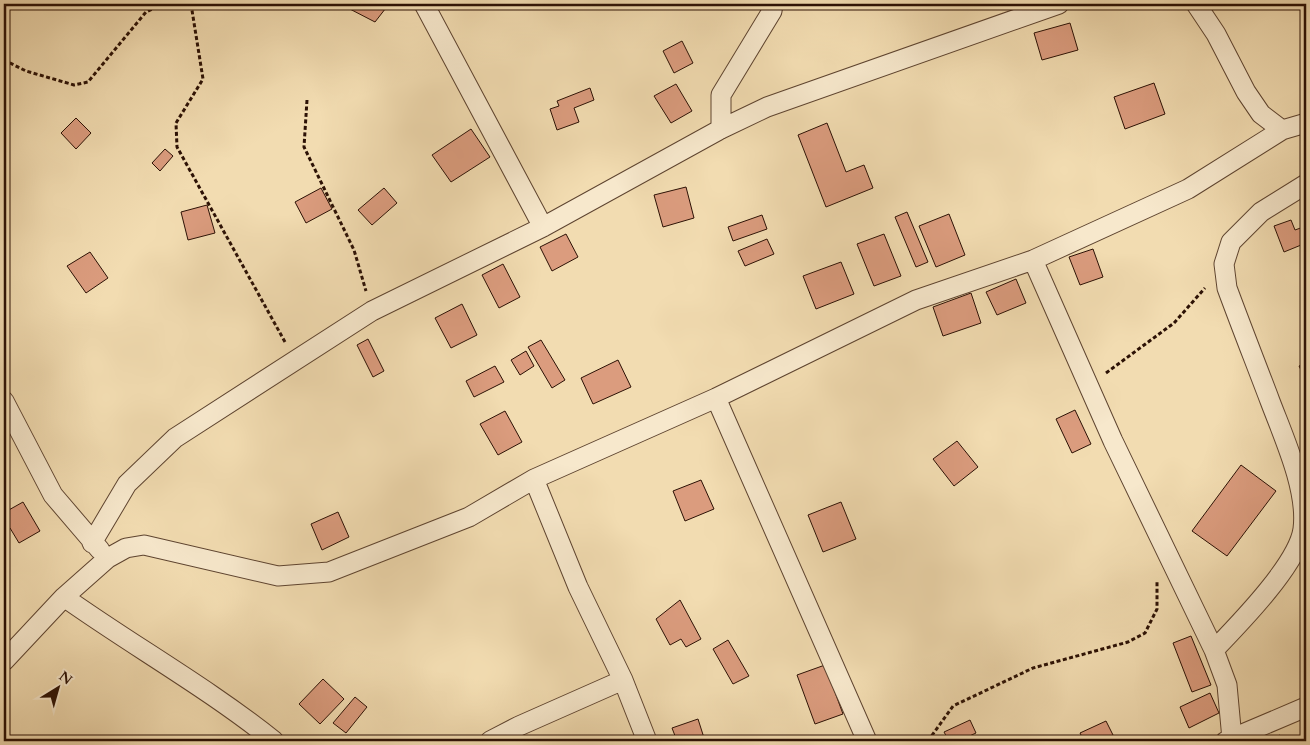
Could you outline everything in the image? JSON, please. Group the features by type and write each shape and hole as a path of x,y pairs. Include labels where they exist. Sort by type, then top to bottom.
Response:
{"street":[{"path":"424,4 543,226"},
{"path":"721,129 721,95 772,11 773,4"},
{"path":"92,543 127,484 175,438 372,311 543,226 721,129 767,107 1060,4"},
{"path":"1196,4 1216,34 1246,92 1261,114 1282,130"},
{"path":"7,651 108,558 126,548 144,545 278,576 329,572 468,517 534,479 716,398 916,300 1033,260 1188,189 1282,130 1306,124"},
{"path":"1214,650 1260,600 1292,556 1303,530 1302,500 1292,460 1227,288 1224,264 1231,242 1261,212 1306,184"},
{"path":"1033,260 1113,441 1214,650 1227,685 1229,740 1306,707"},
{"path":"716,398 866,741"},
{"path":"4,400 53,495 92,543 108,558"},
{"path":"534,479 578,587 623,680 647,741"},
{"path":"64,597 240,714 274,741"},
{"path":"490,741 519,726 623,680"}],"path":[{"path":"4,60 26,71 74,85 88,82 146,12 163,4"},
{"path":"191,4 203,79 176,123 178,147 294,361"},
{"path":"307,100 304,147 354,250 372,311"},
{"path":"1088,385 1174,323 1224,264"},
{"path":"928,741 953,706 1033,668 1128,642 1145,633 1156,608 1157,575"}],"building":[{"path":"349,4 389,4 375,22 346,7"},
{"path":"389,4 400,4 396,9"},
{"path":"1070,23 1078,50 1042,60 1034,33"},
{"path":"682,41 693,63 674,73 663,51"},
{"path":"1154,83 1165,114 1125,129 1114,97"},
{"path":"676,84 692,111 671,123 654,96"},
{"path":"590,88 594,100 574,108 579,122 557,130 550,109 559,106 557,101"},
{"path":"76,118 91,133 76,149 61,133"},
{"path":"827,123 846,172 864,165 873,188 826,207 798,135"},
{"path":"471,129 490,157 451,182 432,155"},
{"path":"165,149 173,156 160,171 152,163"},
{"path":"686,187 694,218 663,227 654,195"},
{"path":"321,188 332,209 306,223 295,202"},
{"path":"384,188 397,203 372,225 358,210"},
{"path":"207,205 215,233 188,240 181,212"},
{"path":"907,212 928,262 916,267 895,217"},
{"path":"949,214 965,255 936,267 919,226"},
{"path":"762,215 767,229 733,241 728,227"},
{"path":"1291,220 1295,230 1306,226 1306,243 1284,252 1274,226"},
{"path":"566,234 578,257 552,271 540,247"},
{"path":"884,234 901,276 874,286 857,244"},
{"path":"767,239 774,254 745,266 738,251"},
{"path":"1093,249 1103,277 1080,285 1069,257"},
{"path":"90,252 108,278 86,293 67,266"},
{"path":"841,262 854,294 816,309 803,276"},
{"path":"503,264 520,297 499,308 482,275"},
{"path":"1016,279 1026,303 997,315 986,292"},
{"path":"971,293 981,323 943,336 933,307"},
{"path":"462,304 477,335 451,348 435,318"},
{"path":"368,339 384,371 373,377 357,345"},
{"path":"541,340 565,380 552,388 528,347"},
{"path":"526,351 534,366 520,375 511,360"},
{"path":"618,360 631,387 593,404 581,378"},
{"path":"1306,363 1306,380 1299,366"},
{"path":"495,366 504,382 474,397 466,381"},
{"path":"1075,410 1091,444 1072,453 1056,419"},
{"path":"505,411 522,442 498,455 480,424"},
{"path":"957,441 978,467 954,486 933,459"},
{"path":"1241,465 1276,491 1227,556 1192,531"},
{"path":"701,480 714,509 685,521 673,491"},
{"path":"23,502 40,531 19,543 10,528 4,530 4,505 7,511"},
{"path":"841,502 856,539 823,552 808,515"},
{"path":"338,512 349,537 322,550 311,524"},
{"path":"680,600 701,639 686,647 681,639 670,645 656,619"},
{"path":"1191,636 1211,685 1192,692 1173,643"},
{"path":"728,640 749,676 733,684 713,649"},
{"path":"825,665 843,714 815,724 797,675"},
{"path":"323,679 344,699 320,724 299,704"},
{"path":"1210,693 1219,713 1189,728 1180,707"},
{"path":"355,697 367,707 346,733 333,723"},
{"path":"698,719 705,741 677,741 672,728"},
{"path":"970,720 976,733 963,739 964,741 949,741 944,732"},
{"path":"1106,721 1116,741 1084,741 1080,733"},
{"path":"1280,735 1283,741 1269,740"}]}
